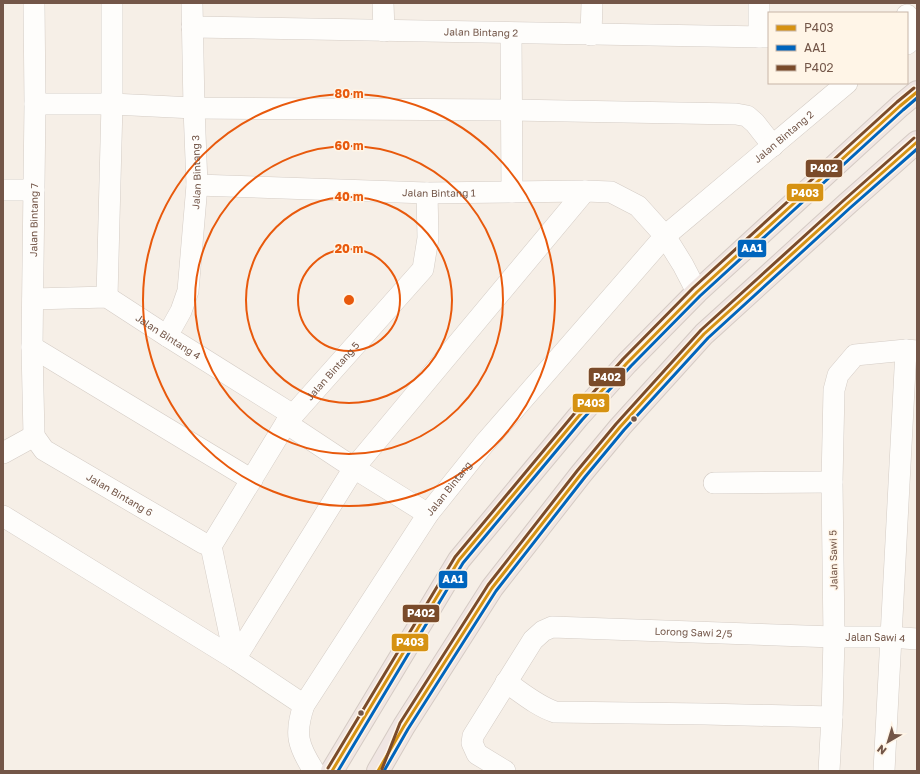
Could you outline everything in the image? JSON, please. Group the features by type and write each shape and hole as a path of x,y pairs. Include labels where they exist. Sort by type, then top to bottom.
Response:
{"highway":[{"path":"332,771 458,560 578,417 627,363 697,292 917,92"},
{"path":"378,771 404,726 492,588 581,474 620,427 704,334 917,142"},
{"path":"387,771 404,726"}],"street":[{"name":"Jalan Bintang 7","path":"34,3 36,104 32,347 34,436"},
{"path":"33,299 107,297 112,104 112,3"},
{"name":"Jalan Bintang 3","path":"167,336 181,311 188,291 196,185 192,3"},
{"path":"383,3 384,31"},
{"path":"591,35 592,3"},
{"path":"759,3 764,37"},
{"path":"897,3 905,12"},
{"path":"908,17 914,38 908,43"},
{"name":"Jalan Bintang 2","path":"192,27 764,37"},
{"path":"511,33 512,192"},
{"name":"Jalan Bintang 2","path":"664,236 846,84"},
{"path":"36,104 112,104 194,108 512,110 721,114 748,116 773,146"},
{"name":"Jalan Bintang 1","path":"196,185 427,193 611,192 638,206 664,236 683,265 697,292"},
{"path":"3,190 34,190"},
{"path":"235,659 354,468 585,192"},
{"name":"Jalan Bintang 5","path":"212,546 290,419 423,269 428,238 427,193"},
{"name":"Jalan Bintang","path":"314,771 300,744 300,716 304,704 428,514 484,444 664,236"},
{"name":"Jalan Bintang 4","path":"107,297 290,419 354,468 428,514"},
{"path":"32,347 252,480"},
{"path":"884,771 890,637 911,350"},
{"name":"Jalan Sawi 5","path":"829,771 834,637 832,482 834,390 838,375 855,356 911,350"},
{"path":"3,453 34,436"},
{"name":"Jalan Bintang 6","path":"34,436 44,450 203,543 212,546"},
{"path":"714,483 832,482"},
{"path":"3,516 235,659 304,704"},
{"path":"212,546 235,659"},
{"name":"Lorong Sawi 2/5","path":"506,682 533,640 543,630 552,627 834,637"},
{"name":"Jalan Sawi 4","path":"834,637 890,637 917,639"},
{"path":"506,771 477,754 472,743 473,736 506,682 538,705 555,712 832,717"}],"transit line":[{"name":"P402","path":"328,768 455,557 574,414 623,359 693,288 914,88"},
{"name":"P403","path":"332,771 459,560 578,417 627,363 697,292 917,92"},
{"name":"AA1","path":"338,771 463,563 582,420 631,366 700,296 917,98"},
{"name":"P402","path":"382,769 400,723 488,585 577,471 616,424 701,330 914,138"},
{"name":"P403","path":"378,771 404,726 492,588 581,474 620,427 704,334 917,142"},
{"name":"AA1","path":"384,771 408,729 496,591 585,477 624,430 708,338 917,149"}]}
